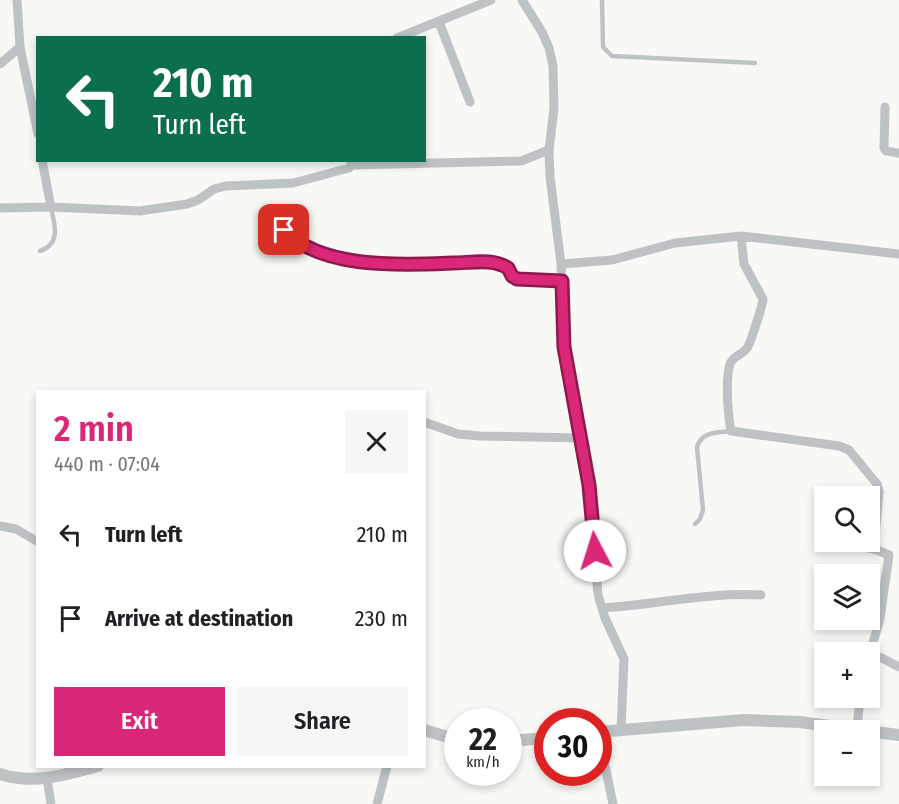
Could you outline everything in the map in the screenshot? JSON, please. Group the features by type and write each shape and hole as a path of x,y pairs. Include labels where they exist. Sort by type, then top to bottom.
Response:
{"street":[{"path":"17,0 20,47 36,124"},
{"path":"402,36 491,0"},
{"path":"522,0 542,32 553,66 554,117 549,150 550,177 561,264 564,347 589,485 598,595 624,659 621,729"},
{"path":"439,22 470,102"},
{"path":"0,64 20,47"},
{"path":"885,107 884,148 886,151 899,153"},
{"path":"0,208 51,207 140,211 187,204 198,200 214,189 226,186 301,182 342,171 352,163 521,161 549,150"},
{"path":"42,162 51,207"},
{"path":"271,220 311,250 347,261 419,265 492,262 508,268 512,276 517,279 562,281"},
{"path":"561,264 612,260 675,243 741,236 899,254"},
{"path":"741,236 744,264 763,299 763,305 756,319 749,345 735,357 730,365 728,412 730,431 840,446 849,450 878,486"},
{"path":"426,423 458,434 581,438"},
{"path":"0,526 16,530 36,541"},
{"path":"874,642 894,556"},
{"path":"602,608 739,594 761,595"},
{"path":"880,658 899,667"},
{"path":"612,730 743,720 814,724"},
{"path":"426,731 444,736"},
{"path":"880,732 899,735"},
{"path":"0,774 13,778 47,778 90,768"},
{"path":"377,804 386,768"},
{"path":"47,778 51,804"},
{"path":"609,786 613,804"}],"lane":[{"path":"602,0 603,47 612,56 755,63"},
{"path":"40,251 50,246 55,239 56,230 51,207"},
{"path":"695,524 700,519 703,510 697,447 699,441 707,434 730,431"}],"route":[{"path":"284,230 311,250 347,261 419,265 492,262 508,268 512,276 517,279 562,281 564,347 589,485 595,551"}]}
